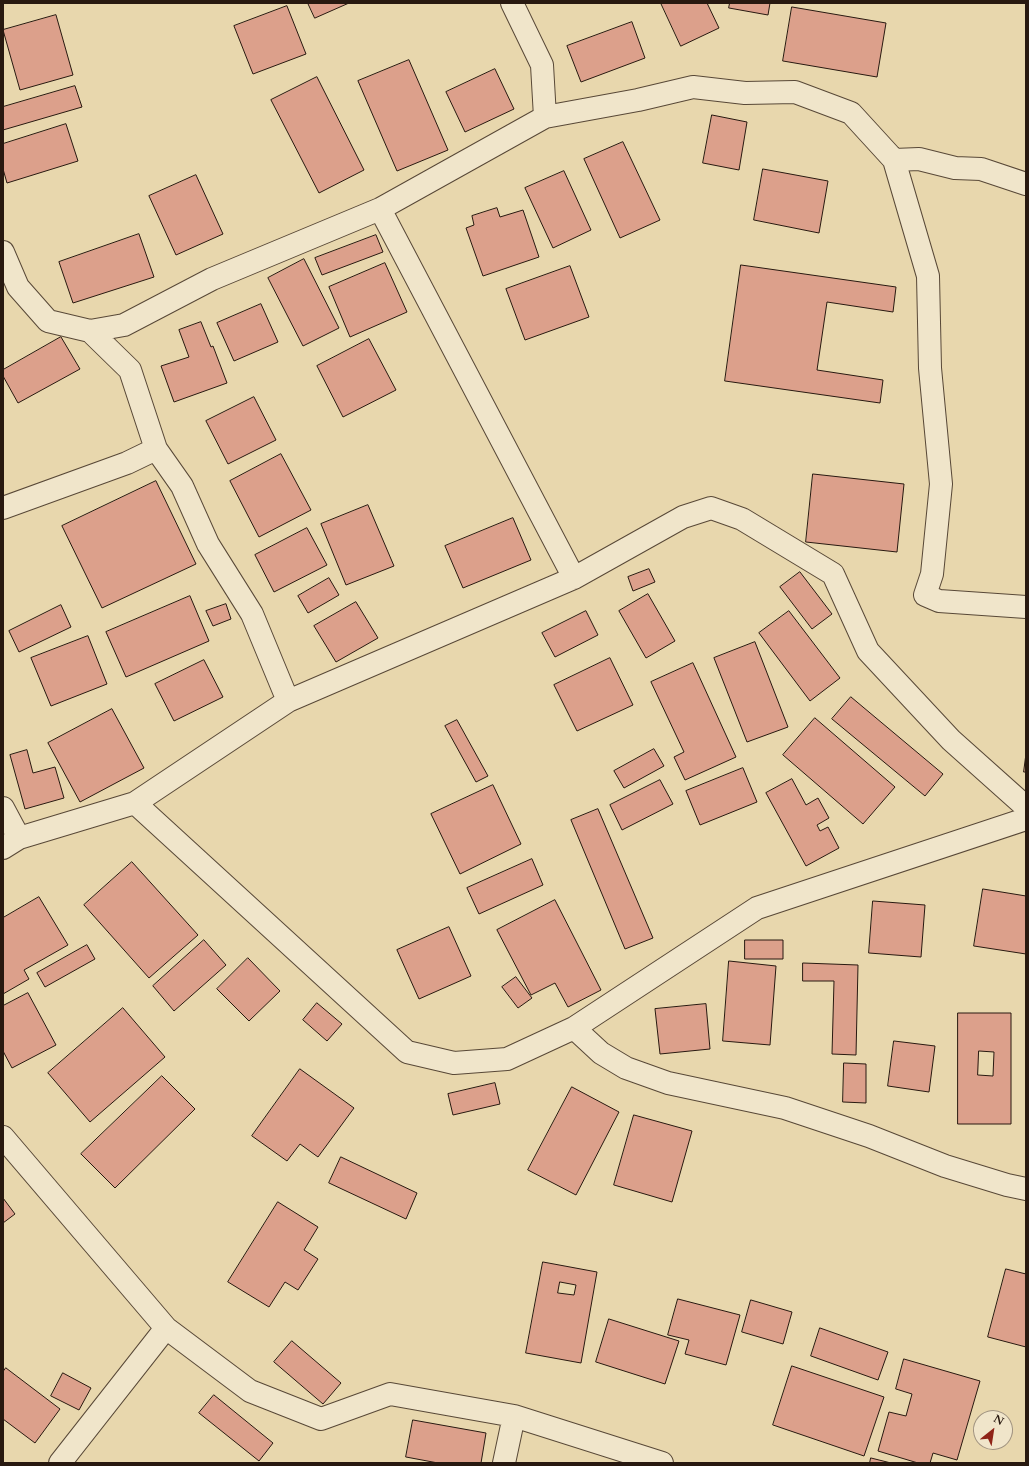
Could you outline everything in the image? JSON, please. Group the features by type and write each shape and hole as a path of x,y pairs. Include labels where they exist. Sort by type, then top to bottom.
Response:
{"street":[{"path":"512,3 542,65 545,117"},
{"path":"3,252 18,287 48,321 90,331 124,325 212,278 380,209 545,117 638,100 693,87 745,93 796,92 851,113 894,160 928,276 930,368 941,484 932,574 925,595 939,601 1026,607"},
{"path":"894,160 919,159 955,168 981,169 1026,184"},
{"path":"380,209 574,578"},
{"path":"90,331 130,370 156,449 182,486 208,544 252,614 288,701"},
{"path":"3,508 126,463 156,449"},
{"path":"3,808 11,843 135,803 288,701 574,578 683,517 711,508 742,519 833,574 868,651 951,740 1026,807"},
{"path":"135,803 406,1052 454,1063 507,1059 574,1028 757,908 1026,819"},
{"path":"574,1028 601,1053 626,1068 668,1083 785,1108 869,1136 945,1166 1007,1185 1026,1189"},
{"path":"3,1137 166,1328 250,1391 321,1418 390,1394 514,1416 662,1463"},
{"path":"60,1463 166,1328"},
{"path":"504,1463 514,1416"}],"building":[{"path":"308,3 349,3 315,18"},
{"path":"661,3 707,3 719,28 681,46"},
{"path":"730,3 770,3 768,15 729,8"},
{"path":"287,6 306,54 253,74 234,26"},
{"path":"792,7 886,23 877,77 783,61"},
{"path":"56,15 73,75 20,90 3,30"},
{"path":"632,22 645,58 581,82 567,46"},
{"path":"409,60 448,150 397,171 358,81"},
{"path":"495,69 514,109 465,132 446,92"},
{"path":"317,77 364,170 319,193 271,100"},
{"path":"75,86 82,107 3,130 3,107"},
{"path":"712,115 747,122 739,170 703,163"},
{"path":"66,124 78,161 7,183 3,169 3,144"},
{"path":"623,142 660,220 620,238 584,159"},
{"path":"763,169 828,181 819,233 754,220"},
{"path":"564,171 591,230 553,248 525,188"},
{"path":"196,175 223,234 176,255 149,196"},
{"path":"497,208 500,217 523,210 539,257 483,276 466,228 474,225 472,216"},
{"path":"139,234 154,277 73,303 59,262"},
{"path":"376,235 383,252 322,275 315,258"},
{"path":"304,259 339,328 303,346 268,278"},
{"path":"385,263 407,312 350,337 329,287"},
{"path":"741,265 896,287 893,312 827,302 817,370 883,380 880,403 725,381"},
{"path":"570,266 589,317 525,340 506,289"},
{"path":"261,304 278,342 234,361 217,323"},
{"path":"201,322 211,347 213,346 227,383 174,402 161,366 189,357 179,330"},
{"path":"61,337 80,369 18,403 3,376 3,370"},
{"path":"369,339 396,390 343,417 317,366"},
{"path":"254,397 276,440 228,464 206,421"},
{"path":"281,454 311,510 259,537 230,481"},
{"path":"813,474 904,484 897,552 806,542"},
{"path":"156,481 196,564 102,608 62,526"},
{"path":"368,505 394,566 346,585 321,524"},
{"path":"513,518 531,560 463,588 445,546"},
{"path":"307,528 327,565 274,592 255,555"},
{"path":"649,569 655,582 633,591 628,577"},
{"path":"800,572 832,614 812,629 780,587"},
{"path":"329,578 339,595 308,613 298,596"},
{"path":"648,594 675,641 646,658 619,611"},
{"path":"190,596 209,641 126,677 106,632"},
{"path":"356,602 378,638 336,662 314,626"},
{"path":"226,604 231,619 213,626 206,611"},
{"path":"61,605 71,627 19,652 9,631"},
{"path":"586,611 598,635 555,657 542,633"},
{"path":"789,611 840,678 810,701 759,633"},
{"path":"88,636 107,684 51,706 31,658"},
{"path":"755,642 788,727 747,742 714,658"},
{"path":"610,658 633,705 577,731 554,685"},
{"path":"204,660 223,697 174,721 155,684"},
{"path":"693,663 736,757 685,780 674,757 684,752 651,682"},
{"path":"851,697 943,774 925,796 832,719"},
{"path":"112,709 144,768 80,802 48,743"},
{"path":"815,718 895,787 863,824 783,755"},
{"path":"457,720 488,776 476,782 445,726"},
{"path":"654,749 664,766 624,788 614,771"},
{"path":"27,750 33,773 55,767 64,798 25,809 10,755"},
{"path":"1026,754 1026,772 1024,772"},
{"path":"743,768 757,802 700,825 686,791"},
{"path":"792,779 806,805 818,798 829,818 817,825 820,831 828,827 839,848 806,866 766,793"},
{"path":"660,780 673,804 622,830 610,805"},
{"path":"493,785 521,844 460,874 431,814"},
{"path":"598,809 653,938 625,949 571,820"},
{"path":"532,859 543,885 479,914 467,888"},
{"path":"132,862 198,935 149,978 84,905"},
{"path":"983,889 1026,896 1026,954 974,946"},
{"path":"39,897 68,945 24,970 29,979 3,994 3,918"},
{"path":"555,900 601,990 568,1007 555,983 531,995 497,930"},
{"path":"873,901 925,905 921,957 869,953"},
{"path":"449,927 471,976 419,999 397,950"},
{"path":"204,940 226,965 174,1011 153,986"},
{"path":"745,940 783,940 783,959 745,959"},
{"path":"87,945 95,959 45,987 37,973"},
{"path":"248,958 280,991 249,1021 217,989"},
{"path":"729,961 776,966 770,1045 723,1041"},
{"path":"803,963 858,965 856,1055 832,1054 834,981 803,981"},
{"path":"516,977 532,998 518,1008 502,987"},
{"path":"28,993 56,1045 12,1068 3,1051 3,1006"},
{"path":"317,1003 342,1024 327,1041 303,1020"},
{"path":"706,1004 710,1049 660,1054 655,1009"},
{"path":"123,1008 165,1057 90,1122 48,1073"},
{"path":"958,1013 1011,1013 1011,1124 958,1124","holes":["979,1051 994,1052 993,1076 978,1075"]},
{"path":"894,1041 935,1046 929,1092 888,1086"},
{"path":"844,1063 866,1064 866,1103 843,1102"},
{"path":"300,1069 354,1108 318,1157 300,1144 287,1161 252,1136"},
{"path":"162,1076 195,1109 115,1188 81,1154"},
{"path":"495,1083 500,1104 453,1115 448,1094"},
{"path":"572,1087 619,1112 576,1195 528,1170"},
{"path":"634,1115 692,1131 672,1202 614,1185"},
{"path":"341,1157 417,1193 406,1219 329,1183"},
{"path":"3,1198 15,1214 3,1223"},
{"path":"278,1202 318,1227 304,1250 318,1259 298,1290 285,1282 269,1307 228,1282"},
{"path":"543,1262 597,1272 581,1363 526,1353","holes":["560,1282 576,1285 574,1295 558,1293"]},
{"path":"1006,1269 1026,1274 1026,1347 988,1337"},
{"path":"678,1299 740,1315 726,1365 685,1354 689,1340 668,1335"},
{"path":"751,1300 792,1312 783,1344 742,1332"},
{"path":"609,1319 679,1341 665,1384 596,1362"},
{"path":"820,1328 888,1352 878,1380 811,1356"},
{"path":"292,1341 341,1383 323,1404 274,1362"},
{"path":"904,1359 980,1381 957,1460 933,1453 930,1463 918,1463 878,1451 889,1412 906,1416 912,1394 896,1389"},
{"path":"792,1366 884,1397 864,1456 773,1425"},
{"path":"6,1368 60,1409 35,1443 3,1419 3,1372"},
{"path":"63,1373 91,1388 79,1410 51,1396"},
{"path":"214,1395 273,1443 259,1461 199,1413"},
{"path":"413,1420 486,1433 481,1463 438,1463 406,1457"},
{"path":"871,1458 891,1463 870,1463"}]}
